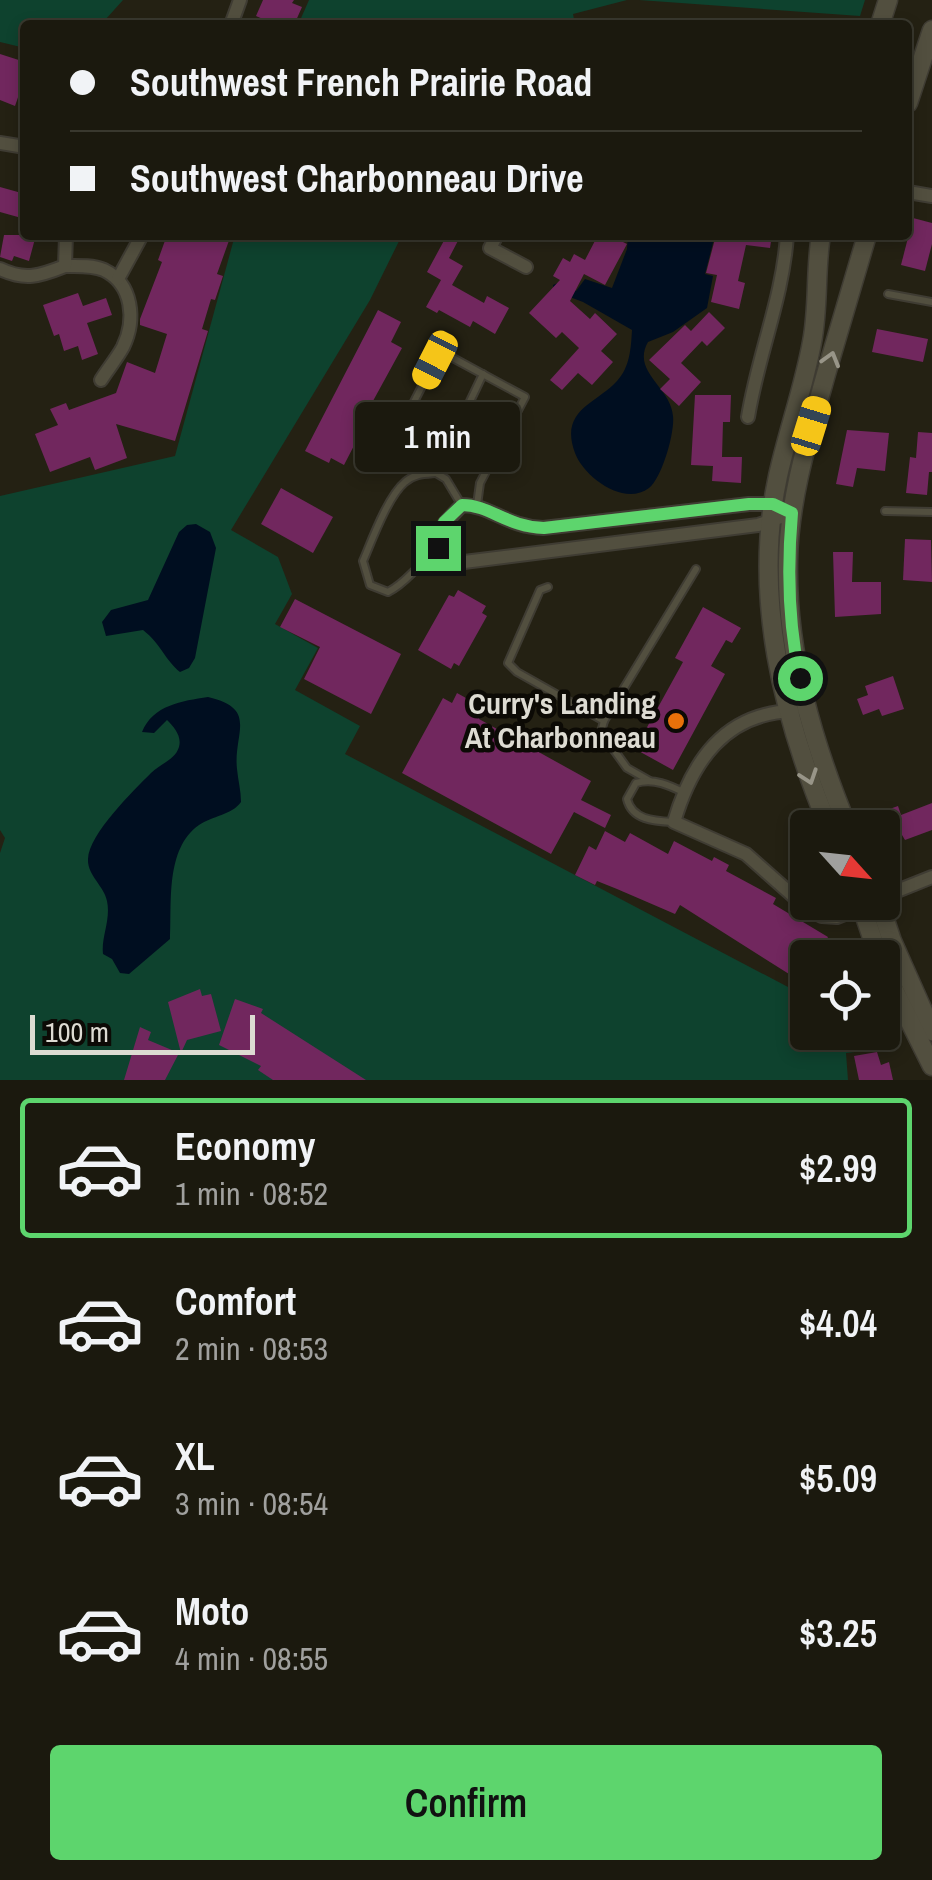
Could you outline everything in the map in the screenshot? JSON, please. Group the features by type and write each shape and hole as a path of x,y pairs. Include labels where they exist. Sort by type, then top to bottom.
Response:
{"street":[{"path":"912,91 932,30"},
{"path":"65,266 66,240"},
{"path":"118,279 139,240"},
{"path":"494,240 490,248 526,267"},
{"path":"748,416 754,378 785,266 787,240"},
{"path":"821,240 812,343 772,512 770,608 787,711 822,810"},
{"path":"842,810 808,710 793,646 788,596 792,513 811,426 867,240"},
{"path":"0,269 20,277 38,278 65,266 102,269 118,279 127,293 130,321 123,347 101,380"},
{"path":"772,512 749,504 544,528 508,522 477,505 462,505 452,512 439,534 438,548 448,561 464,562 772,512 792,513"},
{"path":"790,893 746,854 674,822 685,793 722,734 758,715 808,710"},
{"path":"900,890 932,877"},
{"path":"881,920 932,1031"},
{"path":"900,1002 932,1066"}],"lane":[{"path":"888,294 932,302"},
{"path":"398,431 440,351 526,397 480,483 477,505"},
{"path":"436,473 484,374"},
{"path":"441,552 422,560 402,584 388,592 370,585 364,573 363,561 403,483 416,475 436,473 446,480 462,505"},
{"path":"885,510 932,512"},
{"path":"685,793 627,768 601,732 696,569"},
{"path":"548,587 540,590 508,664 604,721"},
{"path":"650,781 636,784 628,799 629,807 642,817 674,822"}],"green space":[{"path":"0,0 123,0 105,20 20,20 20,47 0,42"},
{"path":"309,0 627,0 573,14 574,20 300,20"},
{"path":"639,0 865,0 860,16"},
{"path":"234,240 400,240 370,300 231,530 278,557 292,594 275,624 318,648 295,690 360,726 345,754 790,988 790,1050 873,1050 846,1053 848,1080 0,1080 0,853 5,838 0,830 0,496 175,456"}],"water":[{"path":"628,240 714,240 705,274 713,276 707,308 673,332 648,342 644,353 648,371 671,406 672,433 654,483 639,493 628,494 596,480 580,462 571,439 576,417 625,370 632,330 583,302 554,291 553,285 560,282 576,291 585,279 612,288"},
{"path":"196,524 210,532 216,548 195,658 189,668 180,672 143,630 106,636 102,622 111,610 148,600 179,532"},
{"path":"208,697 224,702 239,716 237,769 241,802 188,835 172,878 170,939 129,974 120,973 112,959 103,954 108,908 88,865 90,849 123,802 177,751 178,735 167,720 154,733 142,732 147,723 169,706"}],"building":[{"path":"263,0 294,0 292,3 302,7 296,20 265,20 256,16"},
{"path":"0,54 20,60 20,92 15,106 0,100"},
{"path":"0,187 20,193 20,218 0,212"},
{"path":"913,218 932,223 932,244 925,271 901,265 907,240 912,240"},
{"path":"4,235 35,240 29,261 0,257"},
{"path":"165,240 229,240 217,274 223,276 202,329 208,331 175,441 116,424 127,458 95,470 90,457 50,472 35,434 58,425 50,409 66,403 69,410 116,393 127,362 155,373 167,334 140,325 140,319 162,262 158,260"},
{"path":"444,240 458,240 449,258 463,266 452,285 484,303 487,296 509,308 495,334 473,321 470,327 426,307 441,280 427,272"},
{"path":"595,240 627,244 605,285 584,274 570,301 590,319 595,313 617,334 601,351 613,362 592,385 578,373 562,390 550,380 579,348 562,332 556,338 529,313 560,280 553,276 563,258 570,262 574,254 585,260"},
{"path":"715,240 771,240 770,248 746,245 738,281 745,283 739,309 711,302 717,275 706,273"},
{"path":"78,293 83,306 106,298 112,315 87,323 98,354 82,360 78,346 64,351 43,305"},
{"path":"378,310 401,322 391,342 402,348 356,432 360,434 344,465 331,458 329,463 305,451"},
{"path":"709,312 725,328 707,346 702,341 681,363 701,382 679,406 660,389 670,379 649,360 685,325 691,331"},
{"path":"877,329 928,339 923,362 872,352"},
{"path":"695,395 731,395 730,422 723,422 722,457 742,457 741,483 712,481 713,466 691,465"},
{"path":"847,430 889,433 885,471 857,468 853,487 836,484"},
{"path":"918,432 932,433 932,472 927,495 906,493 910,457 916,458"},
{"path":"281,488 333,517 313,553 261,524"},
{"path":"905,539 931,540 932,582 903,580"},
{"path":"833,552 853,552 852,582 881,582 881,614 835,617"},
{"path":"458,590 486,606 482,613 487,616 459,666 454,663 451,669 418,650 449,595 454,597"},
{"path":"295,599 401,654 371,714 304,679 320,647 280,627"},
{"path":"703,607 741,628 732,643 726,640 711,666 725,674 673,770 635,749 683,662 675,658"},
{"path":"893,676 904,709 882,716 879,709 863,715 857,699 868,695 865,686"},
{"path":"457,693 484,708 479,719 591,781 581,800 611,815 605,828 574,812 551,854 402,773 443,698 452,703"},
{"path":"932,803 932,830 905,840 900,836 900,812 901,815"},
{"path":"605,831 625,842 630,833 668,854 674,841 712,861 714,857 729,865 726,871 776,898 773,904 790,914 790,920 800,920 828,937 790,940 790,975 680,905 675,914 575,875 589,846 596,850"},
{"path":"200,989 202,996 211,994 221,1031 187,1040 181,1053 168,1002"},
{"path":"235,999 263,1009 261,1013 366,1080 273,1080 258,1070 261,1066 219,1045"},
{"path":"140,1027 151,1032 148,1040 179,1053 165,1080 124,1080"},
{"path":"877,1052 881,1065 889,1062 893,1080 859,1080 854,1056"}],"place":[{"name":"Curry's Landing At Charbonneau","path":"676,721"}],"route":[{"path":"438,548 444,522 462,505 477,505 525,528 544,528 773,504 792,513 788,596 800,678"}]}
